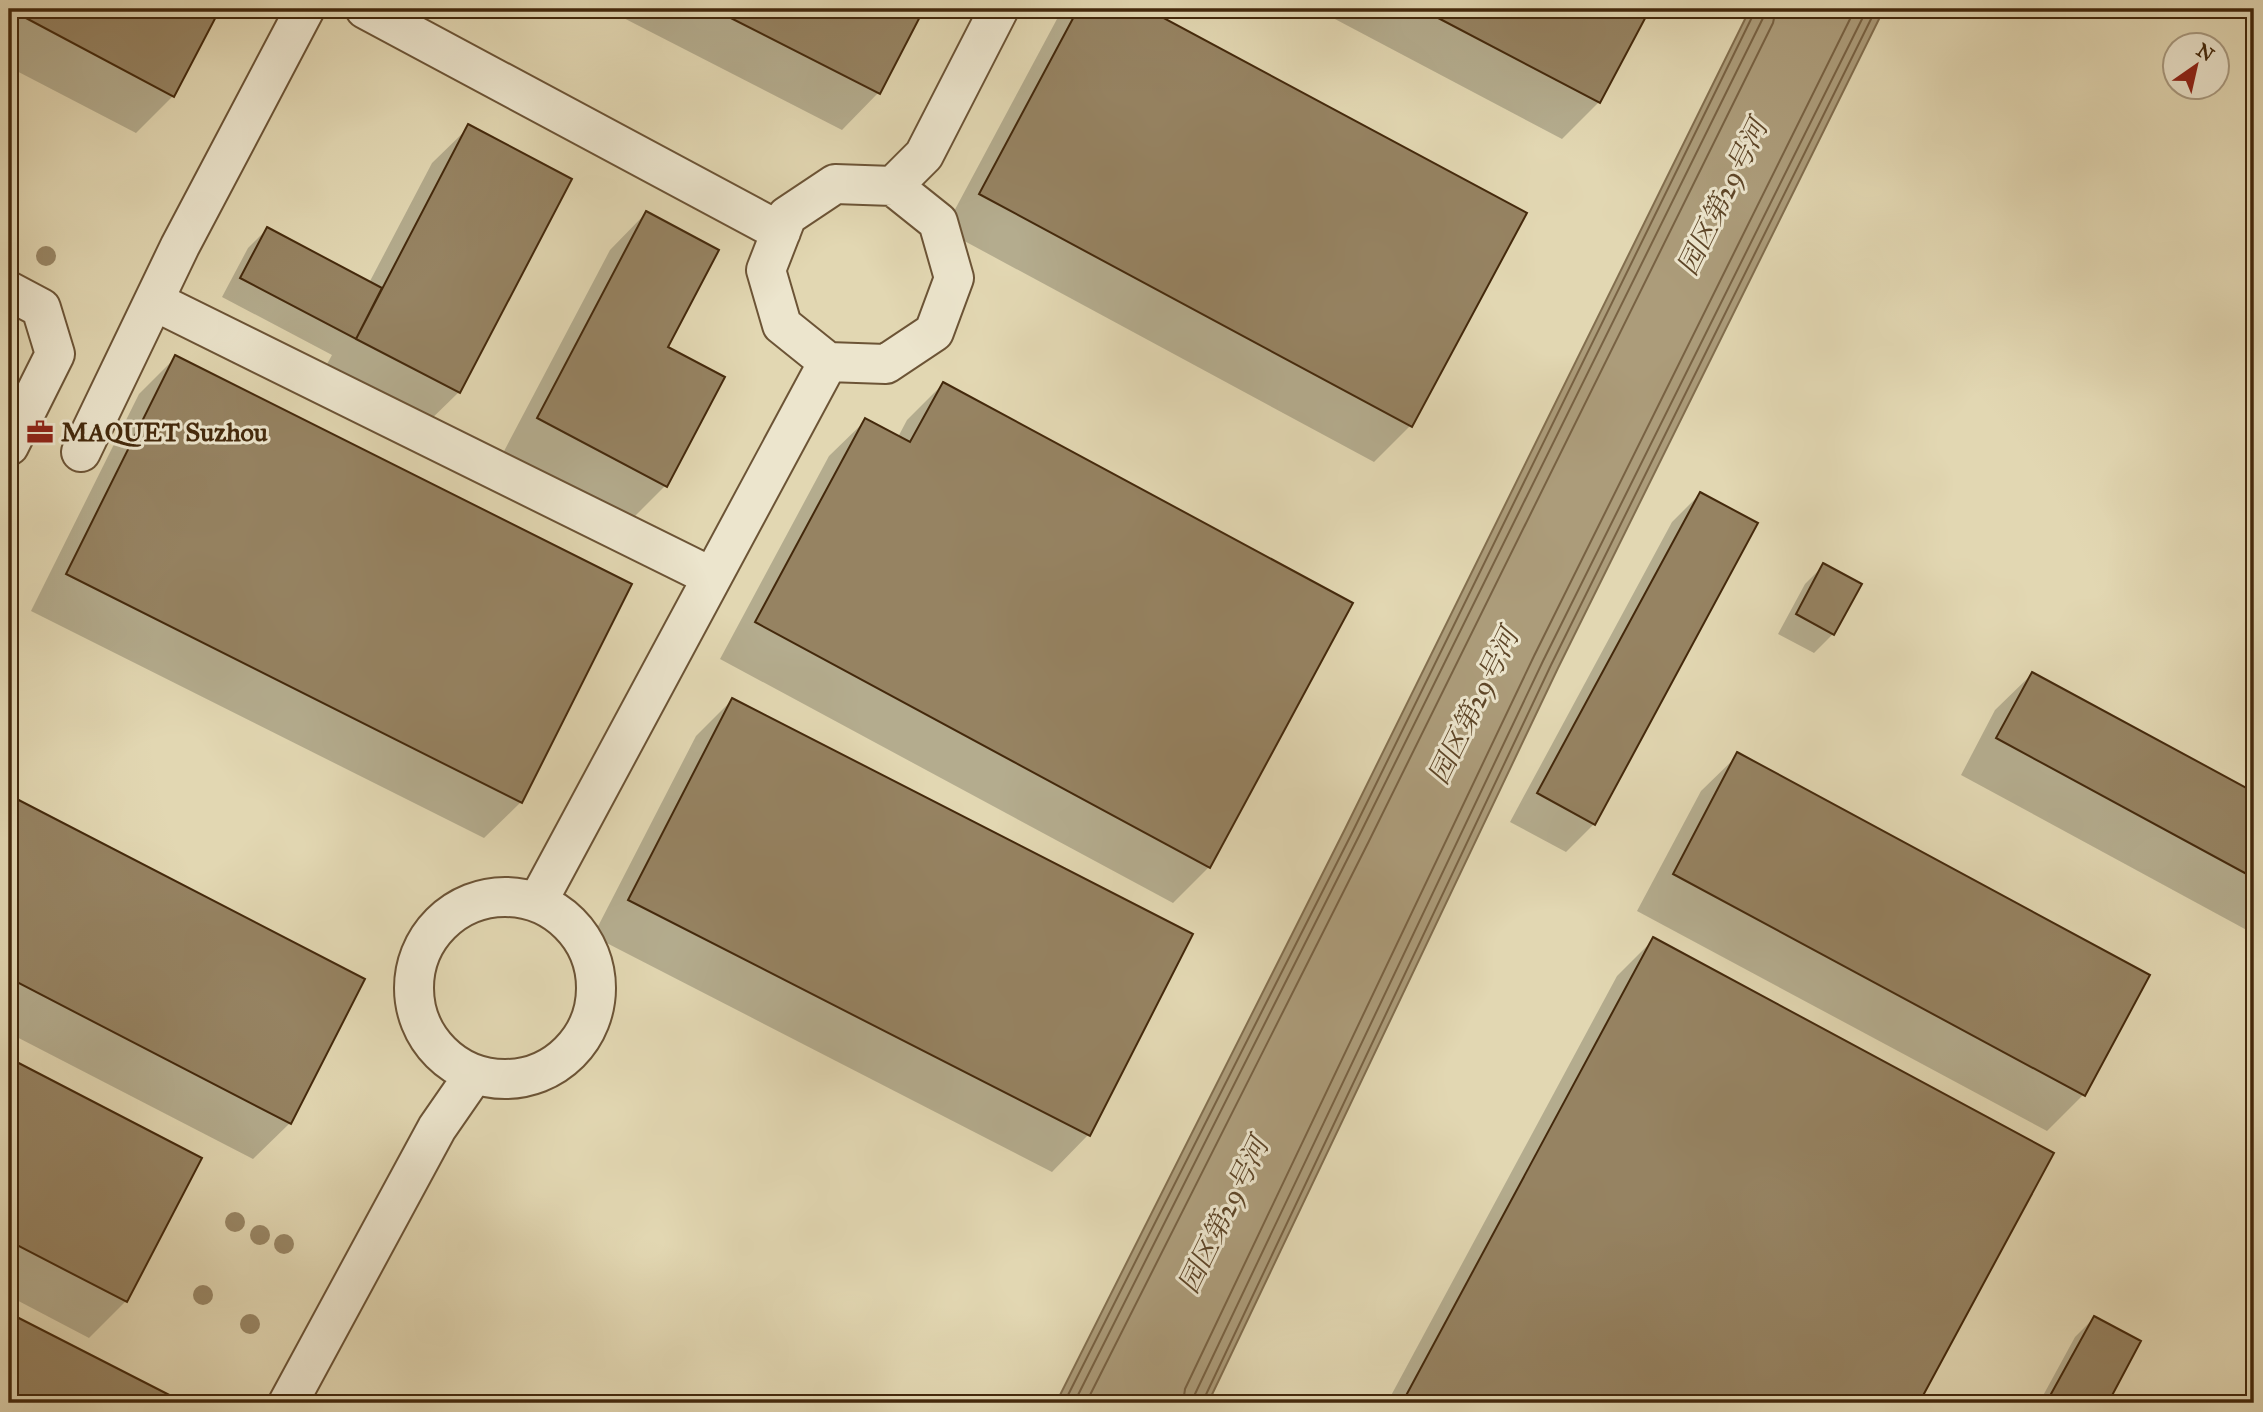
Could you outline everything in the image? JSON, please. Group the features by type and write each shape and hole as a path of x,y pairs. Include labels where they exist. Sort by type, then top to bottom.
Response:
{"lane":[{"path":"81,452 154,301 305,9"},
{"path":"365,9 780,232"},
{"path":"893,186 924,155 999,9"},
{"path":"835,184 893,186 938,222 954,278 934,332 886,364 828,362 782,326 766,270 780,232 787,216 835,184"},
{"path":"9,291 41,308 55,354 9,446"},
{"path":"154,301 712,577"},
{"path":"538,901 828,362"},
{"path":"480,898 538,901 584,936 599,993 579,1047 531,1078 473,1076 427,1040 412,984 424,951 432,930 480,898"},
{"path":"288,1403 438,1128 473,1076"}],"water":[{"name":"园区第29号河","path":"1750,9 1884,9 1558,668 1208,1403 1056,1403 1345,829"}],"building":[{"path":"9,9 220,9 174,97"},
{"path":"713,9 924,9 880,94"},
{"path":"1078,9 1147,9 1527,213 1412,427 979,194"},
{"path":"1421,9 1650,9 1600,103"},
{"path":"468,124 572,179 460,393 356,339"},
{"path":"646,211 719,250 668,347 725,377 667,487 537,418"},
{"path":"267,227 382,288 356,339 240,278"},
{"path":"175,355 632,584 522,803 66,574"},
{"path":"943,382 1353,603 1210,868 755,622 865,418 910,442"},
{"path":"1700,492 1758,523 1595,825 1537,793"},
{"path":"1823,563 1862,584 1834,635 1796,614"},
{"path":"2032,672 2254,792 2254,878 1996,738"},
{"path":"732,698 1193,934 1090,1136 628,900"},
{"path":"1737,752 2150,975 2085,1096 1673,874"},
{"path":"9,795 365,979 291,1124 9,978"},
{"path":"1653,937 2054,1153 1919,1403 1402,1403"},
{"path":"9,1058 202,1158 127,1302 9,1241"},
{"path":"9,1313 185,1403 9,1403"},
{"path":"2094,1316 2141,1341 2108,1403 2046,1403"}],"place":[{"name":"MAQUET Suzhou","path":"40,432"}]}
